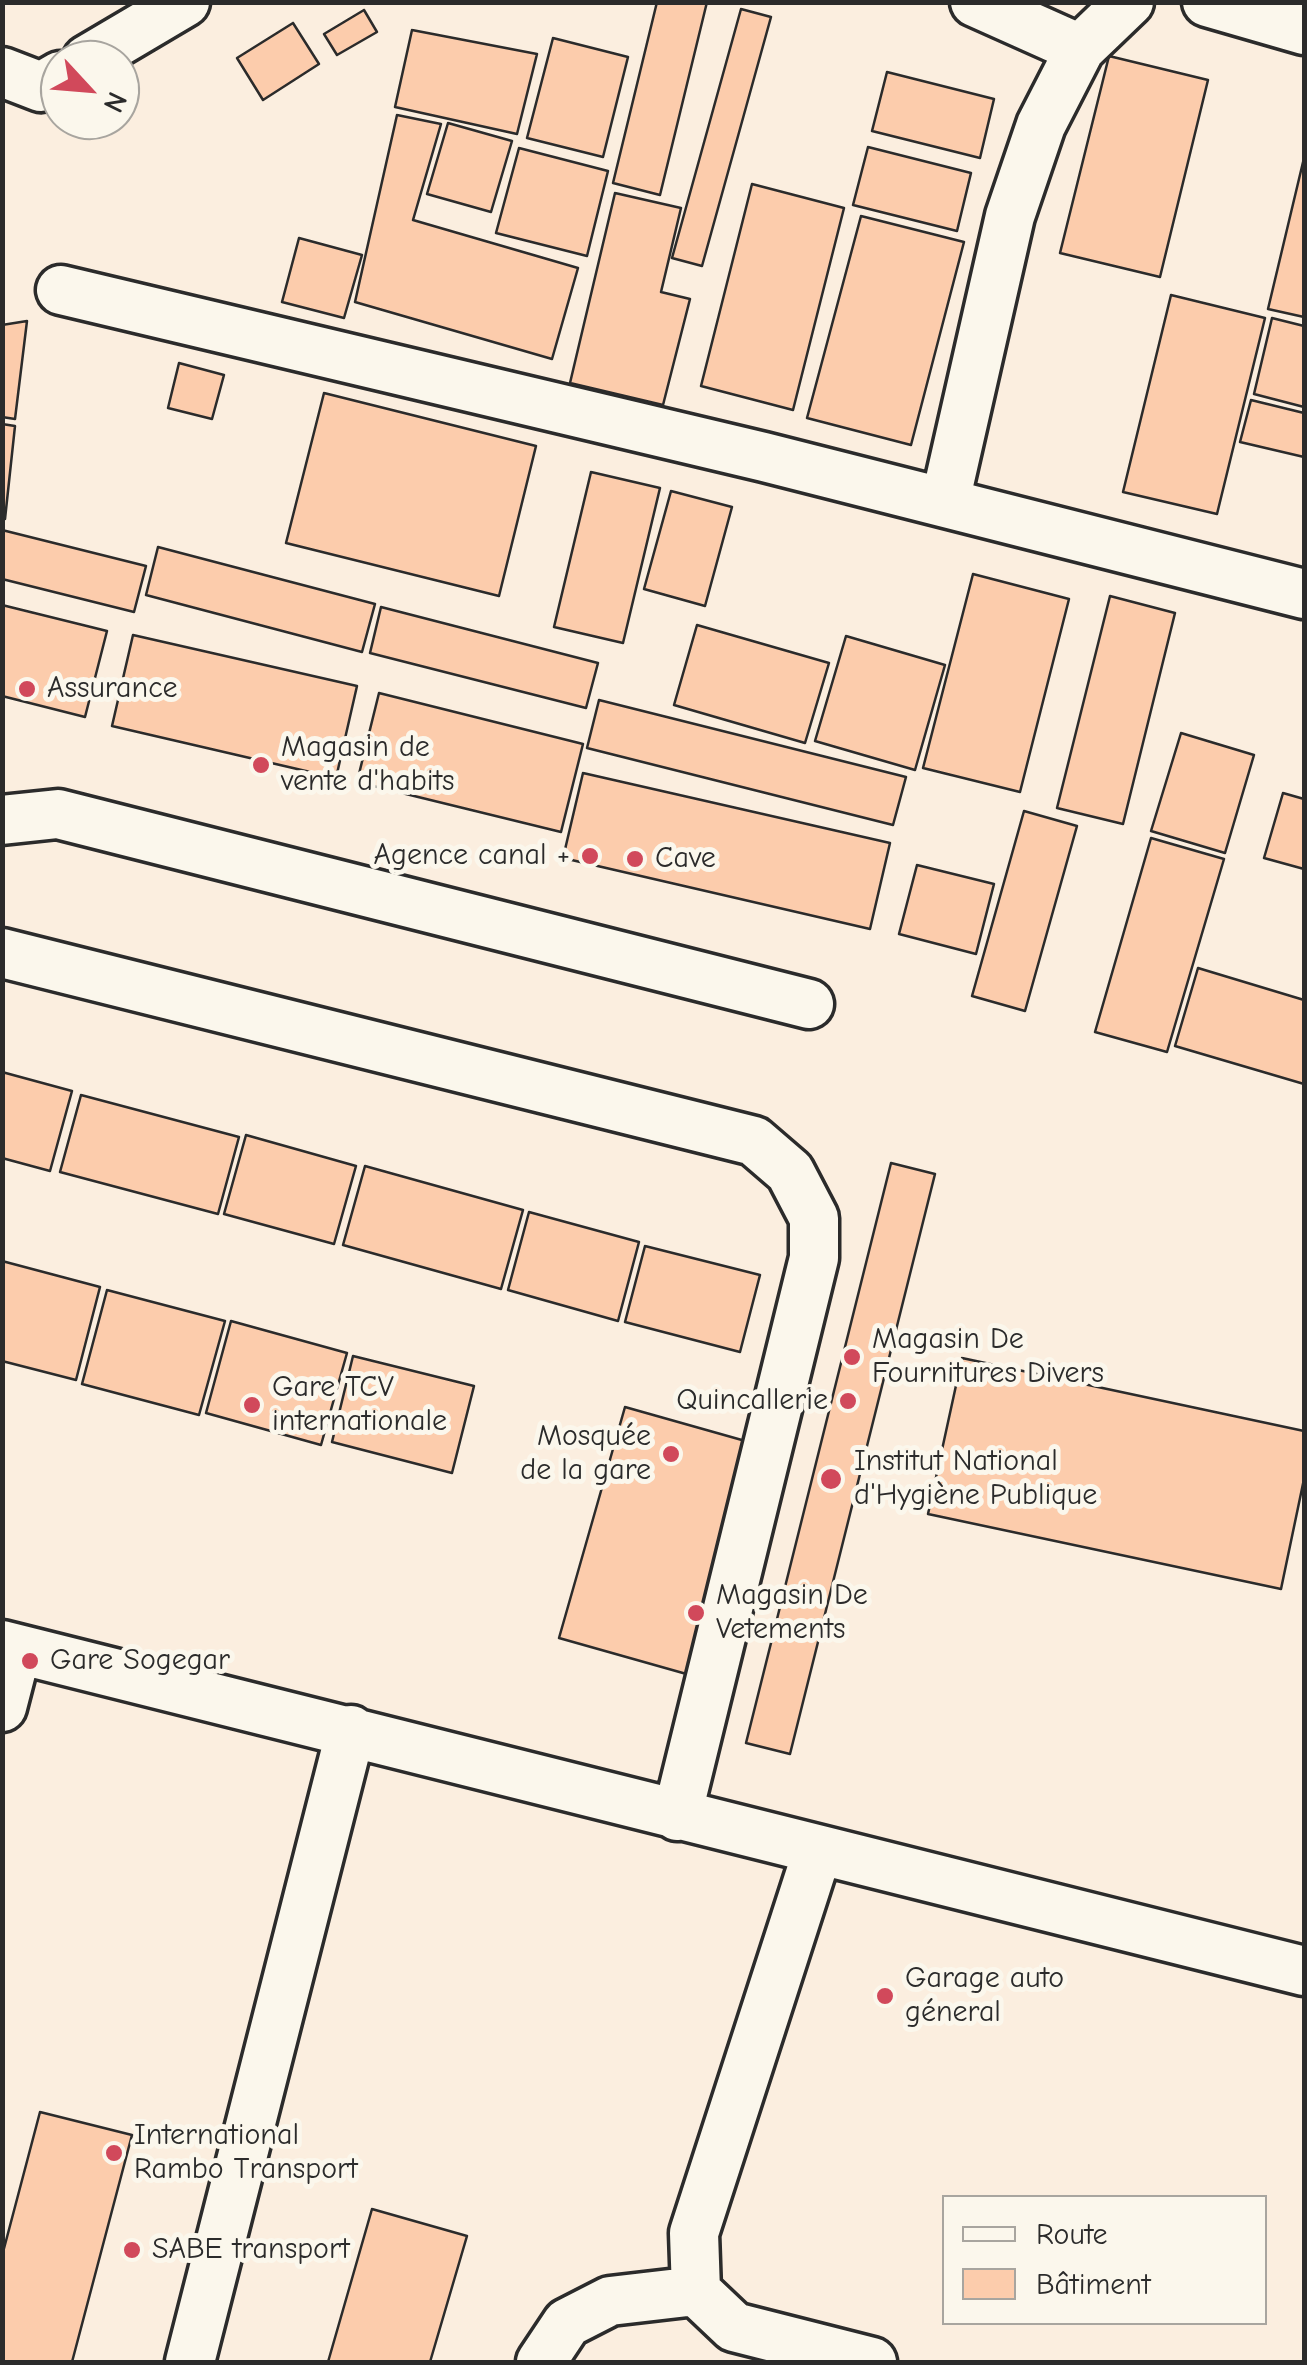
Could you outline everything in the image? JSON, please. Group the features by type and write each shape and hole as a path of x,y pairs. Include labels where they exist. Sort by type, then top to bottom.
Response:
{"street":[{"path":"121,40 185,2"},
{"path":"975,2 1080,49"},
{"path":"945,502 1010,216 1040,125 1080,49 1129,2"},
{"path":"1207,2 1304,30"},
{"path":"61,290 945,502 1304,594"},
{"path":"2,820 58,814 809,1004"},
{"path":"2,953 754,1141 790,1172 814,1218 814,1258 678,1816"},
{"path":"2,1707 10,1647 1304,1971"},
{"path":"190,2362 351,1730"},
{"path":"818,1850 694,2233 696,2291 734,2327 872,2362"},
{"path":"542,2362 567,2324 610,2301 696,2291"}],"building":[{"path":"657,2 707,2 660,195 613,183"},
{"path":"741,9 771,17 702,266 672,258"},
{"path":"364,10 377,32 337,55 324,34"},
{"path":"293,23 319,64 263,100 237,58"},
{"path":"412,30 537,54 517,134 395,107"},
{"path":"553,38 628,57 603,157 527,138"},
{"path":"1109,56 1208,80 1160,277 1060,253"},
{"path":"887,72 994,99 980,158 872,131"},
{"path":"397,115 441,124 413,220 578,268 552,359 355,302"},
{"path":"448,123 512,141 491,212 427,194"},
{"path":"868,147 971,173 957,231 853,205"},
{"path":"519,148 608,171 587,256 496,233"},
{"path":"1304,158 1304,317 1268,309"},
{"path":"752,184 844,208 793,410 701,386"},
{"path":"615,193 681,208 661,292 690,299 663,405 570,383"},
{"path":"861,216 964,242 911,445 807,418"},
{"path":"299,238 362,255 344,318 282,302"},
{"path":"1171,295 1265,318 1217,514 1123,492"},
{"path":"1272,318 1304,326 1304,407 1254,394"},
{"path":"27,321 15,419 2,417 2,325"},
{"path":"179,363 224,375 212,419 168,408"},
{"path":"324,393 536,446 499,596 286,543"},
{"path":"1251,400 1304,413 1304,457 1240,442"},
{"path":"2,424 15,426 5,519 2,519"},
{"path":"591,472 660,488 623,643 554,627"},
{"path":"671,491 732,507 705,606 644,589"},
{"path":"2,530 146,566 134,612 2,579"},
{"path":"158,547 375,604 362,652 146,595"},
{"path":"973,574 1069,599 1020,792 923,768"},
{"path":"1110,596 1175,613 1123,824 1057,808"},
{"path":"2,605 107,631 85,717 2,696"},
{"path":"381,607 598,663 586,708 370,653"},
{"path":"697,625 829,663 805,743 674,705"},
{"path":"133,635 357,686 336,778 112,726"},
{"path":"846,636 945,665 915,770 815,741"},
{"path":"379,693 583,744 561,832 357,782"},
{"path":"599,700 906,777 893,825 587,748"},
{"path":"1181,733 1254,755 1225,853 1151,831"},
{"path":"583,773 890,843 870,929 563,858"},
{"path":"1283,793 1304,799 1304,869 1264,858"},
{"path":"1024,811 1077,826 1025,1011 972,996"},
{"path":"1151,838 1224,859 1167,1052 1095,1032"},
{"path":"917,865 994,884 976,954 899,934"},
{"path":"1198,968 1304,1000 1304,1084 1175,1046"},
{"path":"2,1072 72,1091 50,1171 2,1158"},
{"path":"81,1095 239,1137 218,1214 60,1172"},
{"path":"246,1135 356,1166 334,1244 224,1214"},
{"path":"891,1163 935,1174 790,1754 746,1743"},
{"path":"365,1166 523,1210 501,1289 343,1245"},
{"path":"529,1212 639,1242 618,1321 508,1290"},
{"path":"645,1246 760,1275 740,1352 625,1322"},
{"path":"2,1261 100,1287 76,1380 2,1361"},
{"path":"107,1290 225,1321 199,1415 82,1384"},
{"path":"231,1321 347,1353 321,1445 206,1413"},
{"path":"353,1356 474,1386 452,1473 332,1442"},
{"path":"962,1358 1304,1431 1304,1479 1281,1589 928,1514"},
{"path":"625,1407 756,1444 690,1675 559,1638"},
{"path":"40,2112 132,2135 72,2362 2,2362 2,2256"},
{"path":"372,2209 467,2236 430,2362 328,2362"}],"place":[{"name":"Assurance","path":"27,689"},
{"name":"Magasin de vente d'habits","path":"261,765"},
{"name":"Agence canal +","path":"590,856"},
{"name":"Cave","path":"635,859"},
{"name":"Magasin De Fournitures Divers","path":"852,1357"},
{"name":"Quincallerie","path":"848,1401"},
{"name":"Gare TCV internationale","path":"252,1405"},
{"name":"Mosquée de la gare","path":"671,1454"},
{"name":"Institut National d'Hygiène Publique","path":"831,1479"},
{"name":"Magasin De Vetements","path":"696,1613"},
{"name":"Gare Sogegar","path":"30,1661"},
{"name":"Garage auto géneral","path":"885,1996"},
{"name":"International Rambo Transport","path":"114,2153"},
{"name":"SABE transport","path":"132,2250"}]}
